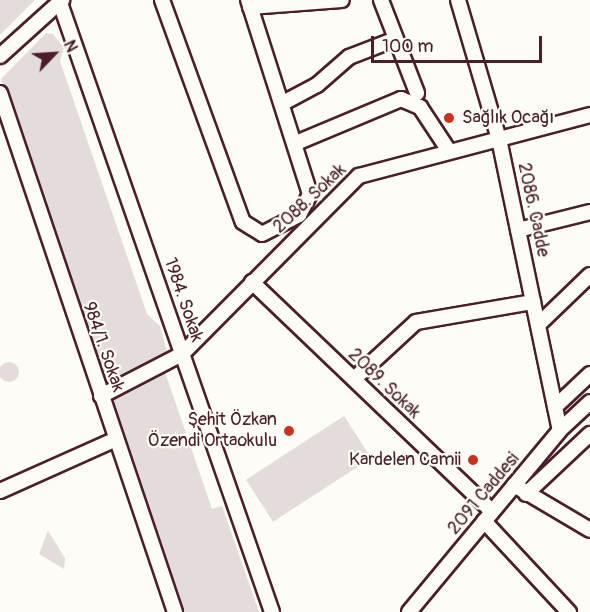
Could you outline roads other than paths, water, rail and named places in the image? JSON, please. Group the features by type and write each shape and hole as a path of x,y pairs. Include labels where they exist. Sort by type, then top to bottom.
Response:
{"street":[{"path":"162,0 243,222 253,231 262,234 289,222 305,206 310,194 296,143 249,4 342,0"},
{"path":"381,0 417,93"},
{"name":"2086. Cadde","path":"458,0 499,138 560,430"},
{"path":"0,56 60,1"},
{"name":"1984. Sokak","path":"60,1 272,612"},
{"path":"282,103 317,85 349,57 396,39"},
{"name":"984/1. Sokak","path":"0,93 175,612"},
{"path":"296,143 401,99 420,107 449,151"},
{"name":"2088. Sokak","path":"101,396 182,354 351,181 449,151 590,115"},
{"path":"518,230 590,212"},
{"path":"538,325 590,275"},
{"name":"2089. Sokak","path":"252,282 354,379 488,516 570,612"},
{"path":"354,379 416,322 533,302"},
{"path":"555,407 590,374"},
{"name":"2091 Caddesi","path":"409,612 560,430 590,402"},
{"path":"526,494 590,434"},
{"path":"0,491 116,439"},
{"path":"514,485 590,530"}],"place":[{"name":"Sağlık Ocağı","path":"449,118"},
{"name":"Şehit Özkan Özendi Ortaokulu","path":"289,431"},
{"name":"Kardelen Camii","path":"473,460"}]}
